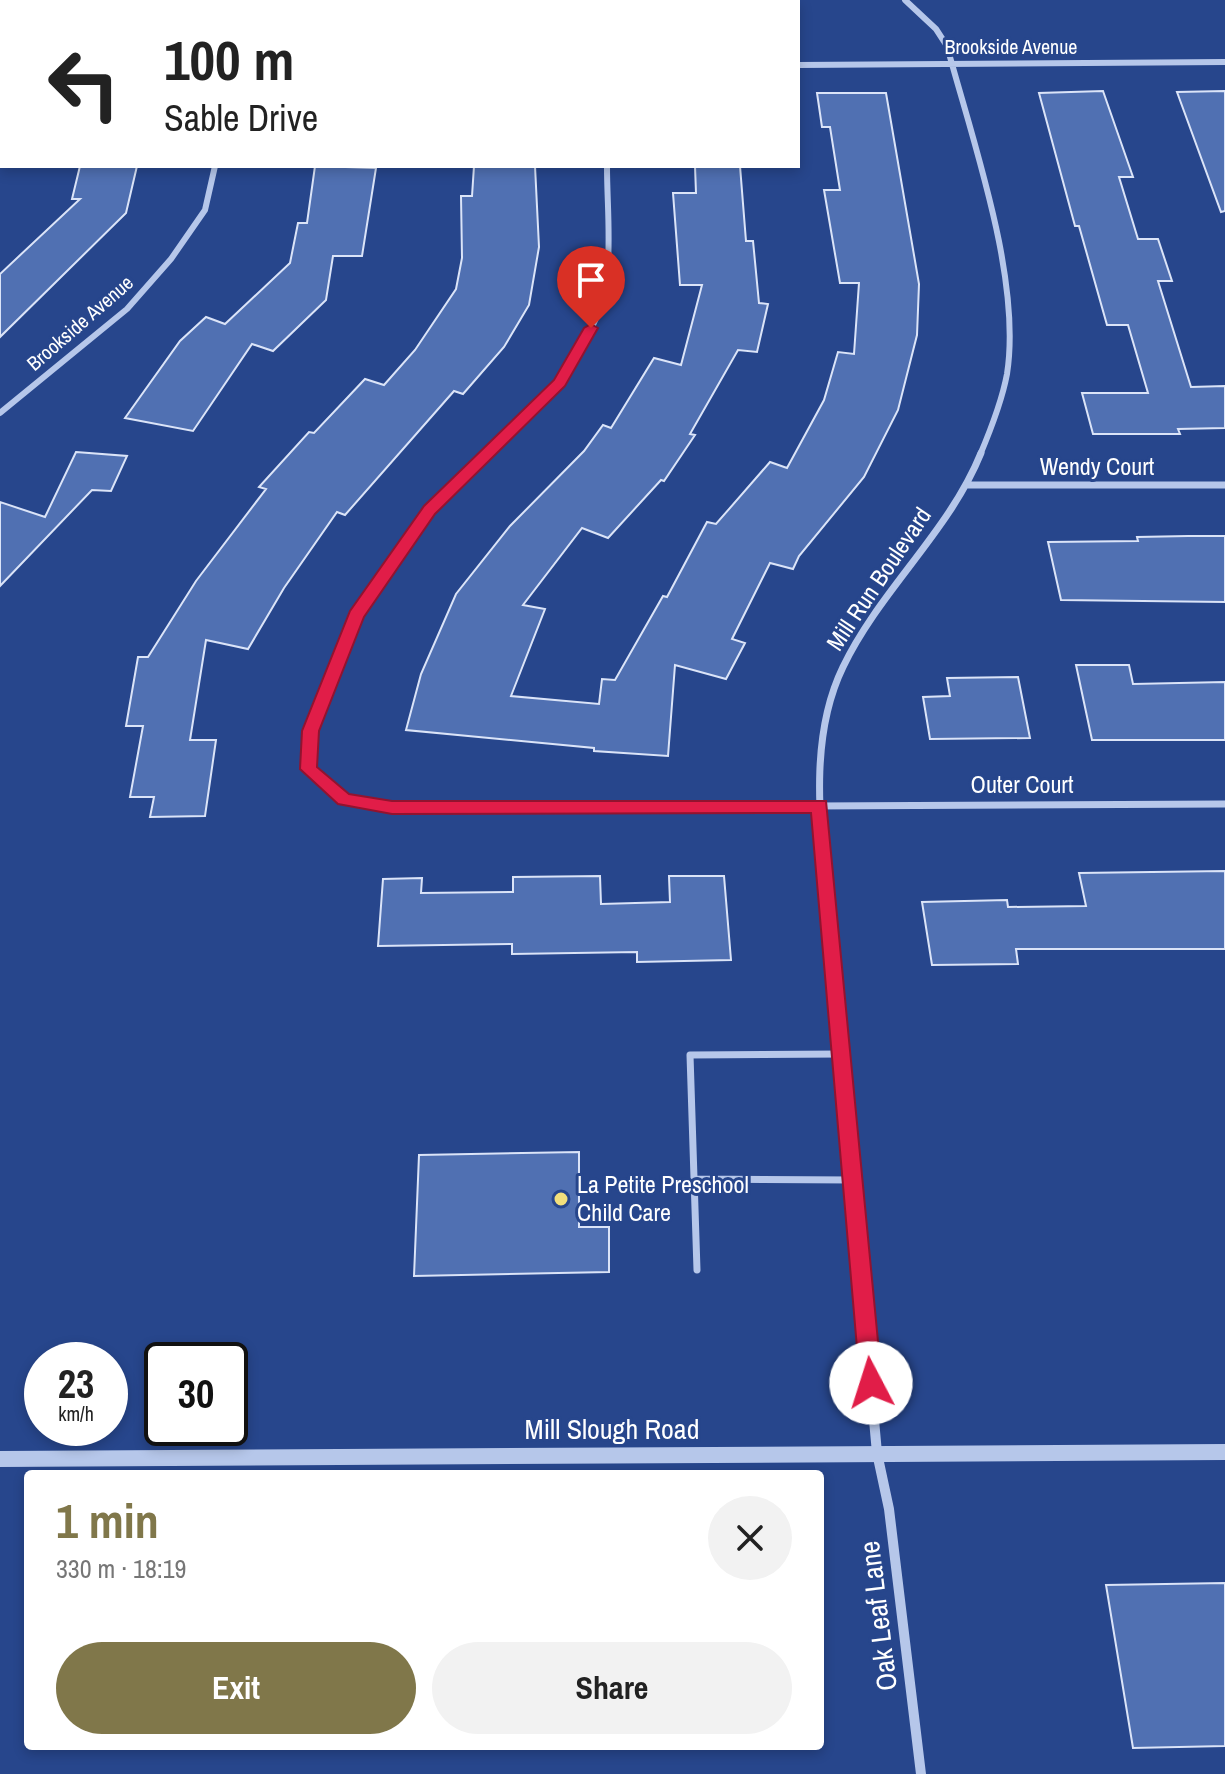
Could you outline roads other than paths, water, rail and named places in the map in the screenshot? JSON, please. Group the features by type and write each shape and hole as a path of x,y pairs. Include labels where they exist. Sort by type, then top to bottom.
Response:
{"street":[{"name":"Mill Run Boulevard","path":"877,1453 819,806 824,730 842,669 878,607 968,485 993,423 1007,373 1008,317 1000,243 947,46 936,29 905,0"},
{"name":"Brookside Avenue","path":"800,65 1225,62"},
{"name":"Brookside Avenue","path":"0,413 127,309 205,210 215,168"},
{"name":"Outer Court","path":"607,168 607,278 591,328 559,382 429,510 356,615 311,731 309,769 344,799 392,808 1225,804"},
{"name":"Wendy Court","path":"968,485 1225,485"},
{"name":"Mill Slough Road","path":"0,1459 1225,1452"},
{"name":"Oak Leaf Lane","path":"877,1453 889,1509 921,1774"}],"lane":[{"path":"697,1270 690,1055 842,1054"},
{"path":"694,1179 853,1180"}],"place":[{"name":"La Petite Preschool Child Care","path":"561,1199"}]}
